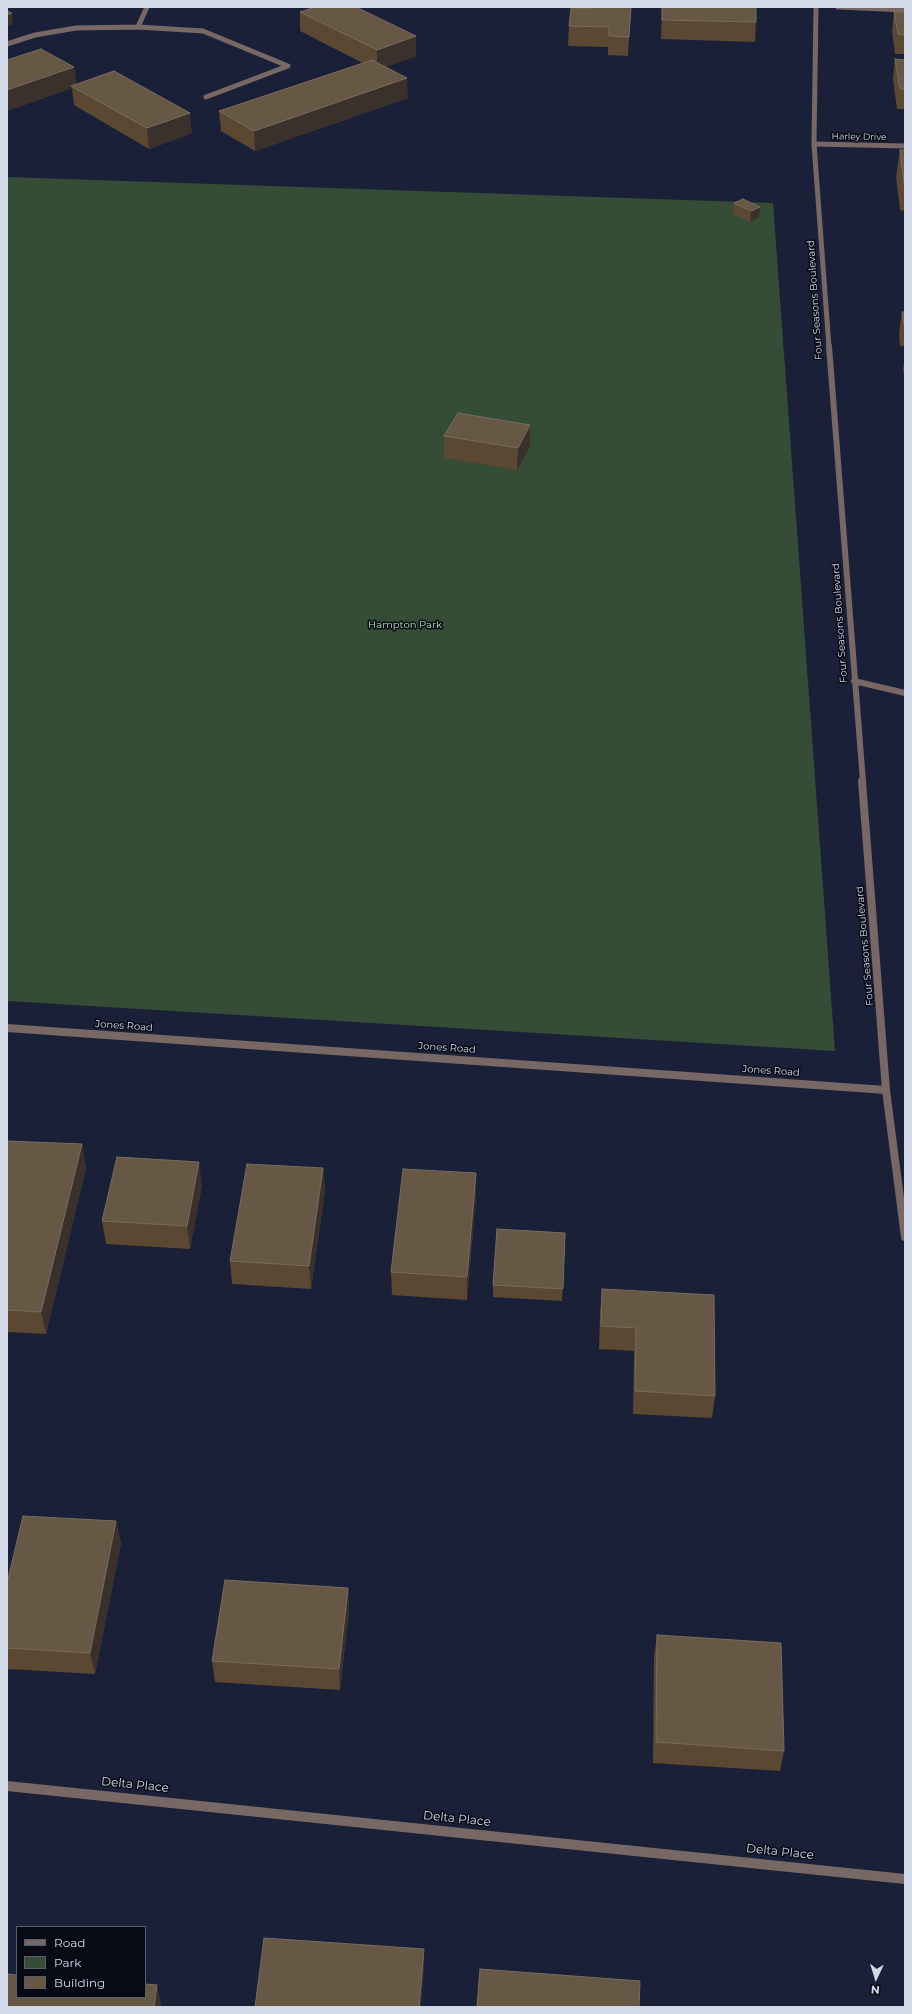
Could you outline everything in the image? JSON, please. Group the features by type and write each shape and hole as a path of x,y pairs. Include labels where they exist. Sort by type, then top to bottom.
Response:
{"street":[{"path":"138,27 147,7"},
{"name":"Four Seasons Boulevard","path":"816,7 814,144 886,1090 905,1237"},
{"path":"838,7 905,10"},
{"path":"7,44 35,35 76,28 138,27 203,31 288,66 206,97"},
{"name":"Harley Drive","path":"814,144 905,146"},
{"path":"854,681 905,693"},
{"name":"Jones Road","path":"7,1028 886,1090"},
{"name":"Delta Place","path":"7,1786 905,1879"}],"green space":[{"name":"Hampton Park","path":"7,177 773,203 835,1051 7,1001"}],"building":[{"path":"315,7 356,7 416,36 377,50 300,12"},
{"path":"631,7 629,37 609,36 609,27 569,26 571,8"},
{"path":"662,7 756,7 756,22 662,20"},
{"path":"894,12 905,12 905,35 898,34"},
{"path":"41,49 74,67 7,90 7,60"},
{"path":"895,59 905,60 905,89 900,89"},
{"path":"372,60 407,78 254,131 219,111"},
{"path":"114,71 190,113 147,128 71,86"},
{"path":"900,150 905,150 905,183 904,183"},
{"path":"743,199 760,207 751,211 734,203"},
{"path":"902,312 905,312 905,324 904,324"},
{"path":"458,413 530,425 518,448 444,436"},
{"path":"7,1141 82,1144 41,1312 7,1310"},
{"path":"117,1157 199,1162 187,1226 102,1221"},
{"path":"247,1164 323,1168 309,1266 230,1261"},
{"path":"403,1169 476,1173 467,1277 391,1272"},
{"path":"497,1229 565,1233 563,1289 493,1285"},
{"path":"602,1289 714,1295 715,1396 635,1391 636,1328 601,1326"},
{"path":"23,1516 116,1521 90,1653 7,1648 7,1583"},
{"path":"225,1580 348,1588 339,1669 212,1661"},
{"path":"657,1635 781,1643 784,1751 656,1742"},
{"path":"264,1938 424,1949 419,2007 255,2007"},
{"path":"480,1969 640,1981 639,2007 477,2007"},
{"path":"7,1974 16,1975 16,1998 146,1998 146,1984 157,1985 154,2007 7,2007"}]}
